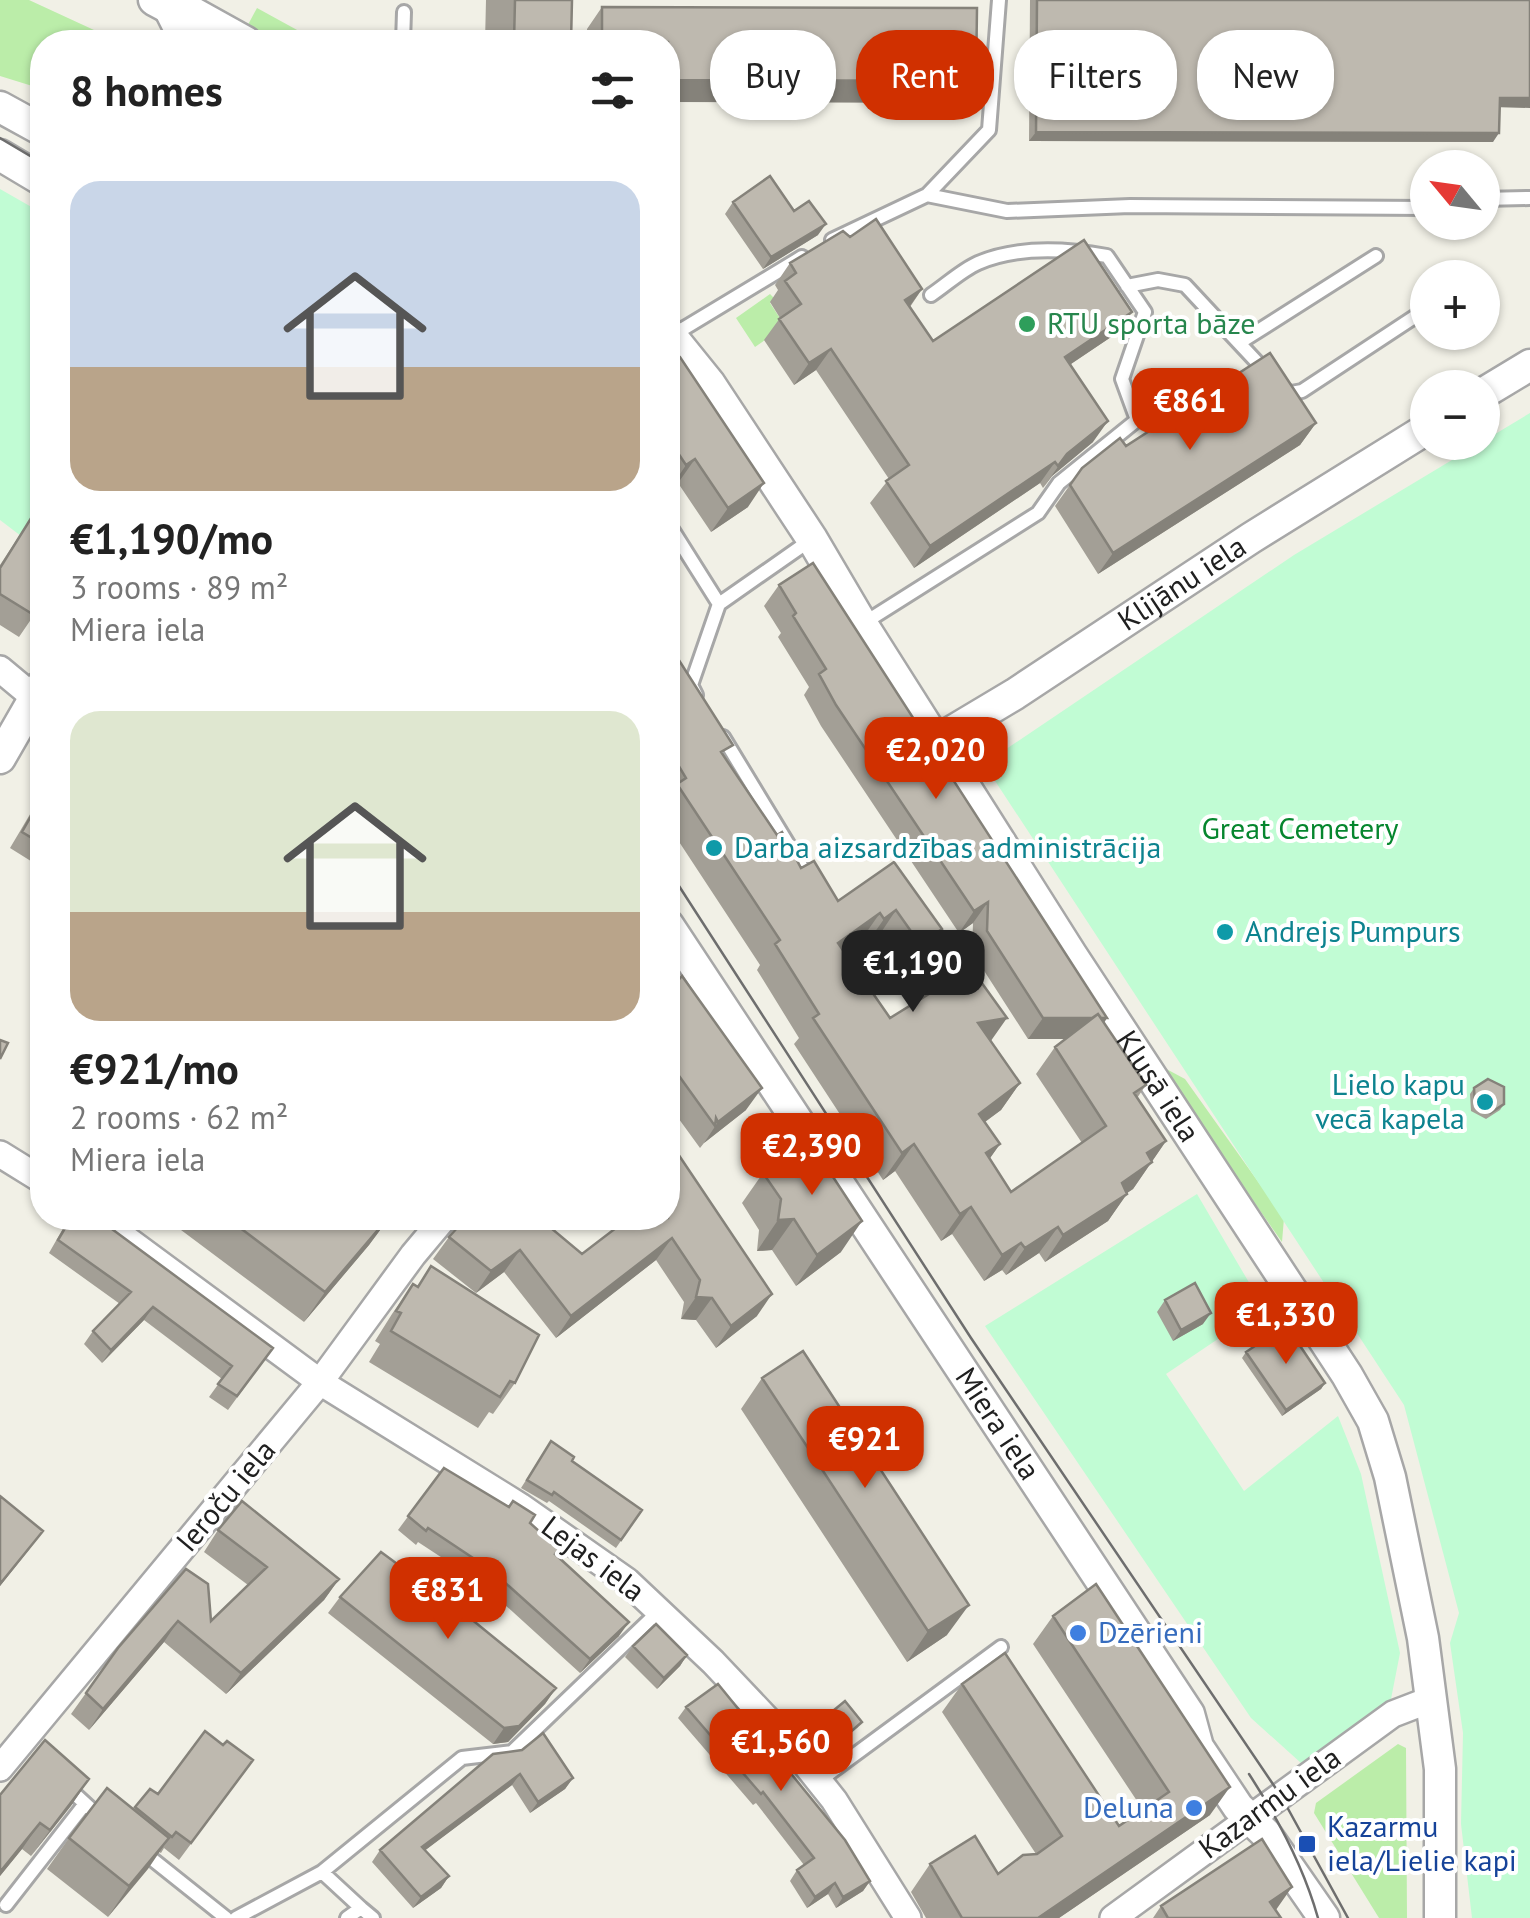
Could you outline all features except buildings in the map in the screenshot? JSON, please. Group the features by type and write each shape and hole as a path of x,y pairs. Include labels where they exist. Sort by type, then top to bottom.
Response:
{"street":[{"path":"162,4 178,30"},
{"path":"162,4 190,11 224,30"},
{"path":"0,106 30,123"},
{"path":"0,155 30,173"},
{"name":"Klusā iela","path":"680,353 710,384 812,539 1060,938 1347,1375 1373,1421 1405,1547 1432,1699 1440,1769 1440,1918"},
{"path":"1500,383 1530,365"},
{"name":"Klijānu iela","path":"938,740 1016,694 1410,439"},
{"path":"0,669 30,689"},
{"path":"0,758 30,712"},
{"name":"Miera iela","path":"680,958 1189,1714 1198,1748 1248,1818 1265,1833 1324,1918"},
{"path":"0,1154 30,1173"},
{"name":"Lejas iela","path":"114,1230 320,1382 542,1521 616,1573 660,1610 783,1736 868,1850 908,1918"},
{"name":"Ieroču iela","path":"0,1768 27,1748 320,1382 434,1230"},
{"name":"Kazarmu iela","path":"1113,1918 1394,1714 1432,1699"}],"lane":[{"path":"823,244 928,195 989,130 999,0"},
{"path":"403,30 404,12"},
{"path":"928,195 1007,210 1130,206 1410,208"},
{"path":"1500,199 1530,198"},
{"path":"862,624 1038,513 1058,482 1138,420 1122,379 1144,312 1107,256 1076,250 1029,252 979,262 931,295"},
{"path":"680,340 808,253"},
{"path":"1239,343 1376,256"},
{"path":"1127,286 1158,280 1185,285 1291,394 1302,391 1410,320"},
{"path":"701,702 691,685 719,604 812,539"},
{"path":"680,542 719,604"},
{"path":"711,718 823,902"},
{"path":"236,1918 322,1872 462,1758 512,1752 660,1610"},
{"path":"819,1781 1001,1647"},
{"path":"58,1779 112,1828"},
{"path":"6,1905 84,1805"},
{"path":"127,1839 226,1918"},
{"path":"322,1872 372,1918"},
{"path":"348,1918 361,1908"}],"green space":[{"path":"0,0 29,0 94,30 30,30 30,85 0,76"},
{"path":"257,8 297,30 245,30"},
{"path":"0,189 30,206 30,543 0,520"},
{"path":"770,294 775,299 770,303 785,326 755,347 736,318"},
{"name":"Great Cemetery","path":"1530,413 1530,1918 1472,1918 1461,1824 1463,1733 1450,1643 1459,1613 1404,1405 984,764 1294,555 1452,460 1500,460 1500,431"},
{"path":"1157,1064 1185,1079 1284,1218 1282,1242"},
{"path":"1197,1194 1264,1308 1166,1374 1244,1491 1338,1416 1361,1474 1400,1653 1391,1699 1301,1763 1251,1718 985,1326"},
{"path":"1398,1744 1406,1748 1407,1918 1379,1918 1314,1813 1316,1803"}],"tram line":[{"path":"0,138 30,156"},
{"path":"680,888 971,1338 1281,1796 1348,1918"},
{"path":"1249,1774 1289,1843 1318,1918"}],"place":[{"name":"RTU sporta bāze","path":"1027,324"},
{"name":"Darba aizsardzības administrācija","path":"714,848"},
{"name":"Andrejs Pumpurs","path":"1225,932"},
{"name":"Lielo kapu vecā kapela","path":"1485,1102"},
{"name":"Dzērieni","path":"1078,1633"},
{"name":"Deluna","path":"1194,1808"},
{"name":"Kazarmu iela/Lielie kapi","path":"1307,1844"}]}
